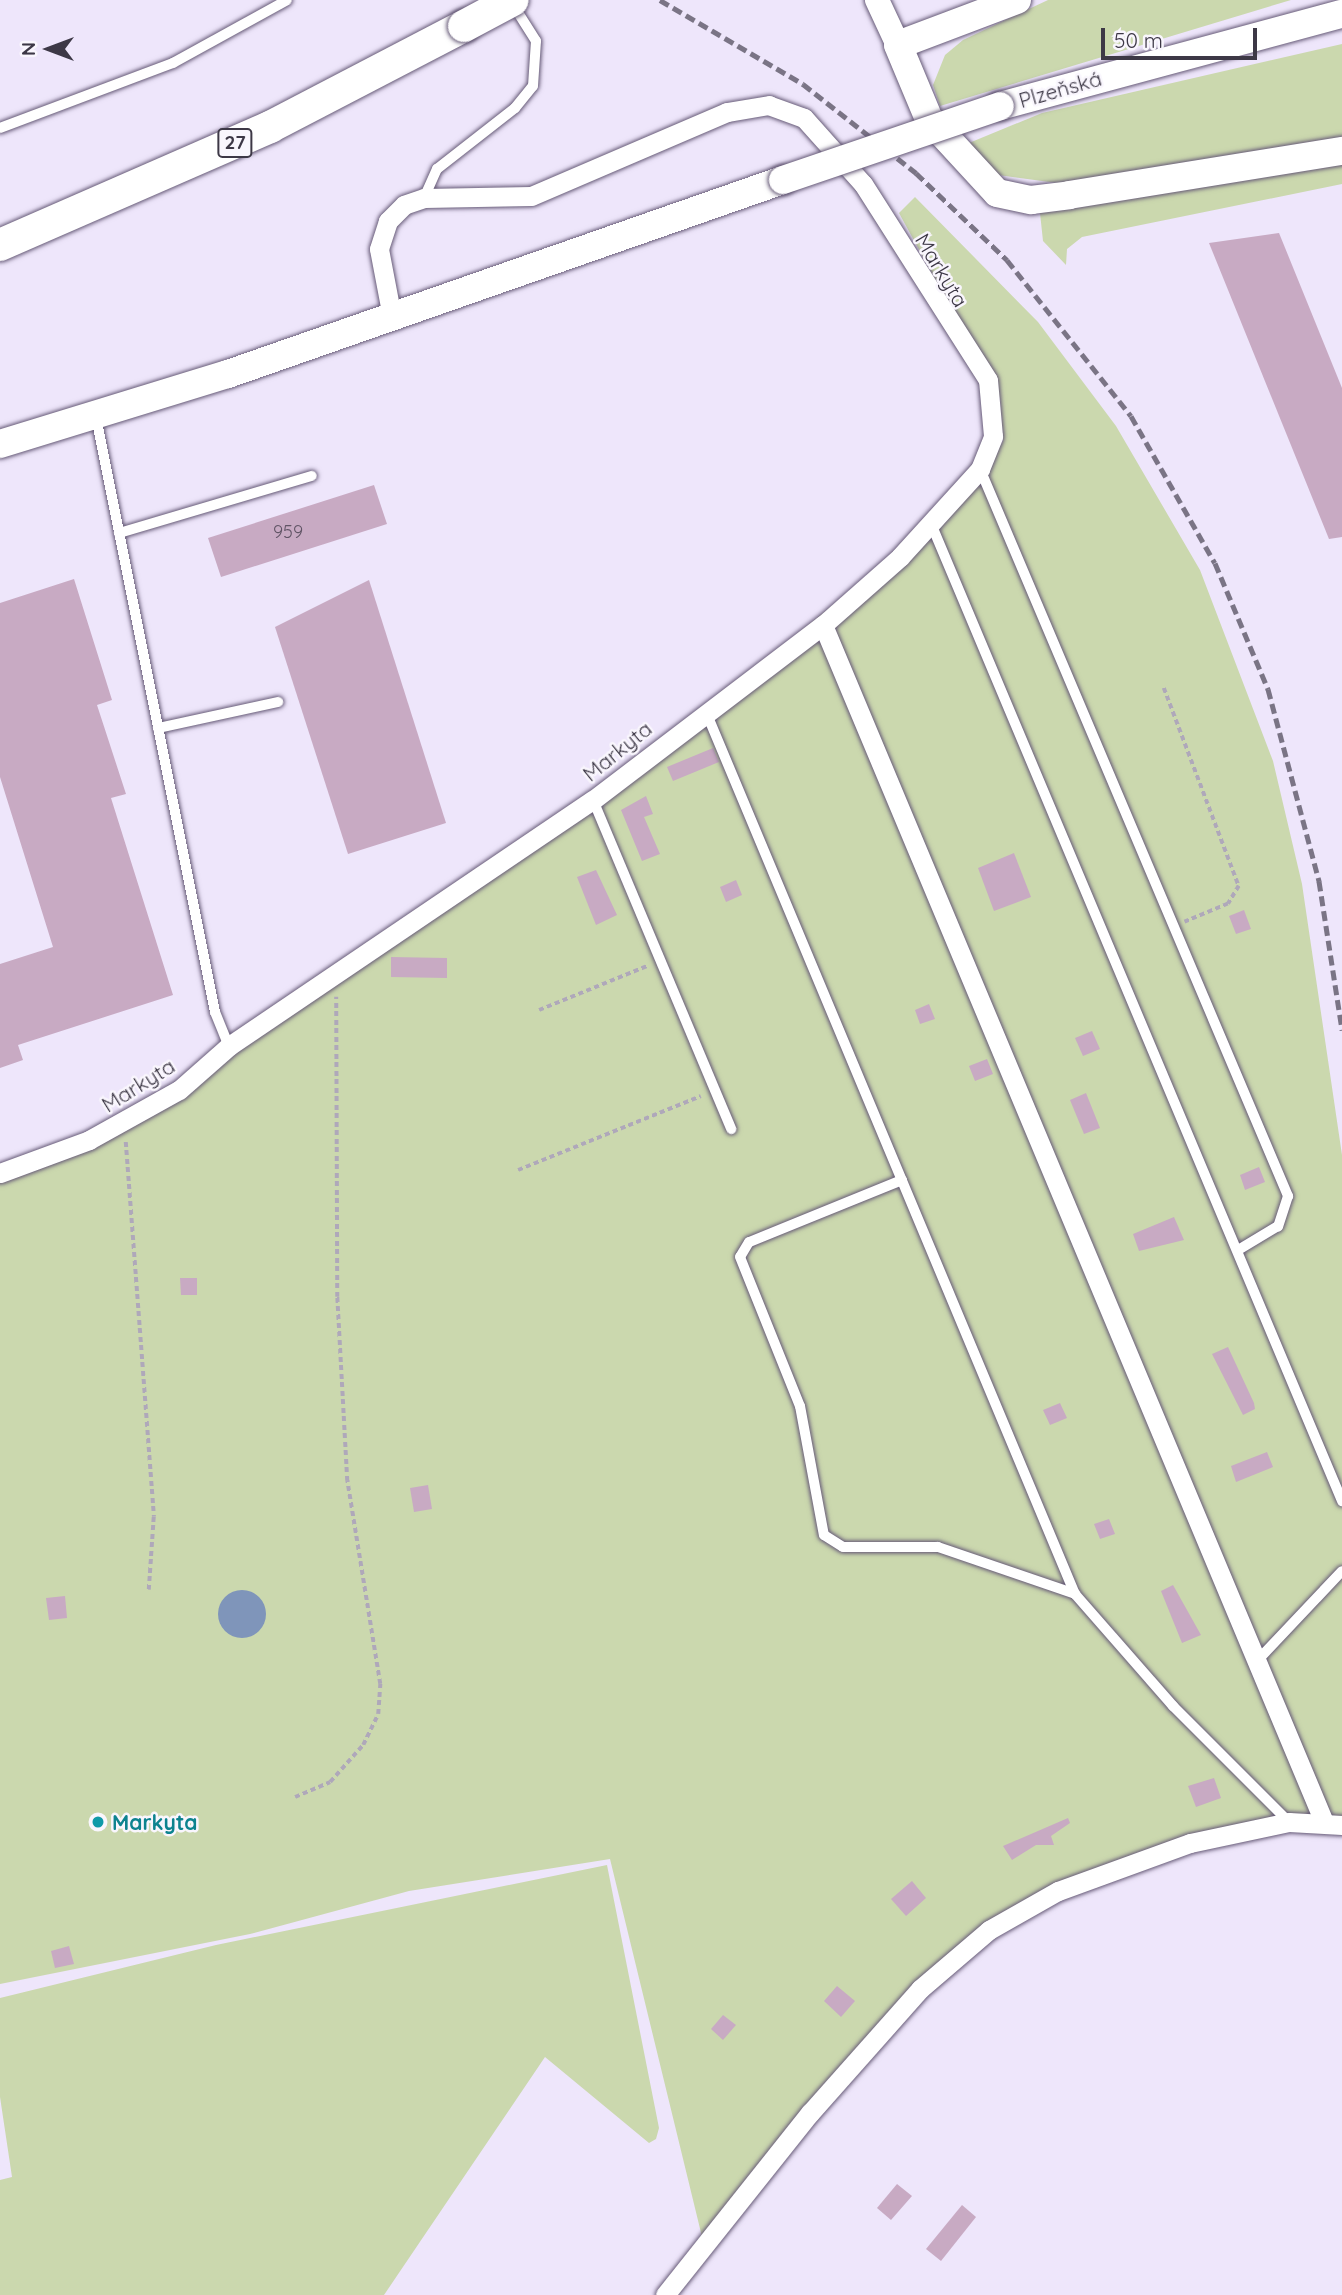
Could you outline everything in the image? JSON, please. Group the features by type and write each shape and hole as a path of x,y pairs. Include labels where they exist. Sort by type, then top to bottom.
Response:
{"main road":[{"name":"27","path":"0,245 270,127 511,0"},
{"path":"1017,0 898,45 919,102 954,153 997,194 1014,199 1342,151"},
{"name":"Plzeňská","path":"0,444 95,416 392,317 1000,106 1342,14"}],"street":[{"path":"877,0 898,45"},
{"name":"Markyta","path":"0,1173 125,1122 179,1090 229,1045 593,800 705,709 823,625 932,526 980,469 993,436 988,380 880,212 818,131 769,106 727,112 531,195 424,198"},
{"path":"392,317 380,242 395,212 424,198"},
{"path":"664,2295 911,1999 989,1930 1058,1891 1154,1856 1289,1822 1333,1824 1256,1662 823,625"}],"lane":[{"path":"0,128 173,63 287,0"},
{"path":"424,198 437,169 515,108 533,86 536,41 511,0"},
{"path":"95,416 215,1013 229,1045"},
{"path":"980,469 1288,1195 1278,1226 1237,1250"},
{"path":"119,533 312,476"},
{"path":"932,526 1342,1501"},
{"path":"158,728 278,702"},
{"path":"705,709 1074,1594 1173,1706 1289,1822"},
{"path":"593,800 731,1129"},
{"path":"902,1180 749,1242 740,1257 800,1406 819,1524 843,1547 938,1547 1074,1594"},
{"path":"1256,1662 1342,1571"}],"path":[{"path":"1164,688 1239,886 1228,904 1174,926"},
{"path":"539,1010 660,960"},
{"path":"295,1797 330,1782 363,1745 378,1714 380,1684 347,1481 337,1283 337,970"},
{"path":"518,1170 714,1090"},
{"path":"125,1122 154,1517 149,1590"}],"green space":[{"path":"1048,0 1291,0 940,106 933,85 945,55 963,40"},
{"path":"1342,44 1342,139 1072,185 998,175 969,143 1042,113"},
{"path":"1342,160 1342,184 1082,237 1067,249 1066,265 1043,241 1040,213"},
{"path":"915,197 1038,322 1116,426 1200,570 1273,761 1302,884 1342,1155 1342,1824 1289,1822 1058,1891 947,1962 704,2245 610,1859 409,1891 250,1934 0,1984 0,1173 89,1140 593,801 979,485 1003,441 1000,398 899,213"},
{"path":"607,1865 659,2128 656,2139 649,2143 545,2057 384,2295 0,2295 0,2180 12,2177 0,2097 0,1998 216,1945"}],"water":[{"path":"242,1590 259,1597 266,1614 259,1631 242,1638 225,1631 218,1614 225,1597"}],"building":[{"path":"1279,233 1342,388 1342,537 1329,539 1209,243"},
{"path":"374,485 387,524 221,577 208,538"},
{"path":"74,579 112,700 97,705 126,794 111,798 173,995 18,1045 23,1060 0,1068 0,964 53,947 0,777 0,603"},
{"path":"369,580 446,823 348,854 275,627"},
{"path":"713,748 719,762 673,781 667,767"},
{"path":"646,796 653,814 644,817 660,854 642,861 621,810"},
{"path":"1014,853 1031,897 994,911 978,868"},
{"path":"596,870 617,915 596,925 577,877"},
{"path":"736,880 742,895 726,902 720,887"},
{"path":"1244,910 1251,929 1236,934 1229,916"},
{"path":"391,957 447,958 447,978 391,977"},
{"path":"929,1004 935,1019 920,1024 915,1010"},
{"path":"1092,1031 1100,1049 1083,1056 1075,1038"},
{"path":"987,1059 993,1074 975,1081 969,1066"},
{"path":"1086,1093 1100,1128 1084,1134 1070,1100"},
{"path":"1259,1167 1265,1182 1245,1190 1240,1175"},
{"path":"1174,1217 1184,1240 1139,1251 1133,1234"},
{"path":"180,1278 197,1278 197,1295 181,1295"},
{"path":"1228,1347 1254,1403 1255,1409 1243,1415 1212,1354"},
{"path":"1060,1403 1067,1418 1050,1425 1043,1410"},
{"path":"1267,1452 1273,1467 1236,1482 1231,1466"},
{"path":"428,1485 432,1509 414,1512 410,1488"},
{"path":"1109,1519 1115,1534 1100,1539 1094,1524"},
{"path":"1173,1585 1201,1635 1182,1643 1161,1591"},
{"path":"65,1596 67,1618 49,1620 46,1598"},
{"path":"1214,1778 1221,1798 1196,1807 1188,1786"},
{"path":"1068,1818 1070,1823 1051,1836 1054,1845 1036,1845 1012,1860 1003,1846"},
{"path":"912,1881 926,1898 906,1916 891,1899"},
{"path":"69,1946 74,1964 55,1968 51,1951"},
{"path":"837,1986 855,2001 841,2017 824,2001"},
{"path":"723,2015 736,2025 723,2040 711,2029"},
{"path":"897,2184 912,2196 891,2220 877,2208"},
{"path":"962,2205 976,2217 941,2261 926,2249"}],"railway":[{"path":"660,0 803,84 916,173 1007,260 1131,416 1215,563 1268,689 1319,881 1342,1030"}],"place":[{"name":"Markyta","path":"98,1822"}]}
